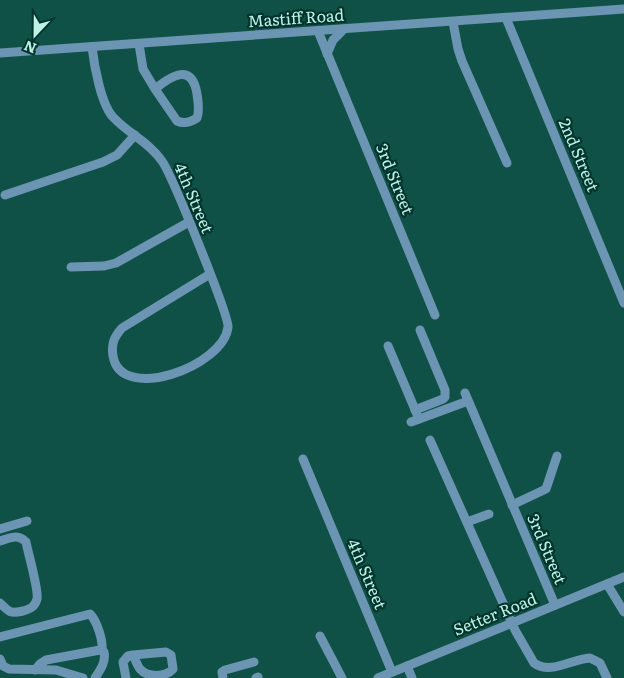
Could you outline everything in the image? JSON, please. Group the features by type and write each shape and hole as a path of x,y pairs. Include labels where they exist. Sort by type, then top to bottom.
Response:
{"street":[{"name":"Mastiff Road","path":"0,53 624,9"},
{"name":"2nd Street","path":"506,18 624,303"},
{"path":"452,22 462,61 507,163"},
{"path":"327,54 333,40 344,29"},
{"name":"3rd Street","path":"318,31 434,315"},
{"path":"139,44 143,69 155,89 177,121 182,123 189,122 197,118 198,104 195,86 191,77 187,75 175,76 155,89"},
{"name":"4th Street","path":"92,47 96,75 110,113 152,150 163,163 189,222 210,274 228,321 226,334 216,350 188,368 138,379 124,374 118,368 114,359 112,342 122,328 210,274"},
{"path":"5,195 103,162 117,155 135,135"},
{"path":"71,267 104,266 116,263 189,222"},
{"path":"388,346 415,410 443,399 445,390 420,330"},
{"name":"3rd Street","path":"415,410 415,421 466,397 555,605"},
{"path":"430,440 512,623 534,663 539,667 549,668 590,658 600,663 606,678"},
{"path":"512,505 546,489 557,456"},
{"name":"4th Street","path":"303,459 400,669"},
{"path":"468,522 489,514"},
{"path":"0,529 27,520"},
{"path":"0,541 16,536 24,539 38,597 31,609 14,613 7,610 0,603"},
{"name":"Setter Road","path":"378,678 624,577"},
{"path":"607,584 624,611"},
{"path":"0,637 90,614 94,618 104,652 102,667 95,678"},
{"path":"320,636 342,678"},
{"path":"35,670 46,660 102,650"},
{"path":"126,678 123,662 128,656 133,655"},
{"path":"0,659 3,666 9,669 56,670 84,678"},
{"path":"223,678 222,674 225,670 254,662"},
{"path":"400,669 404,678"},
{"path":"400,669 412,678"}]}
